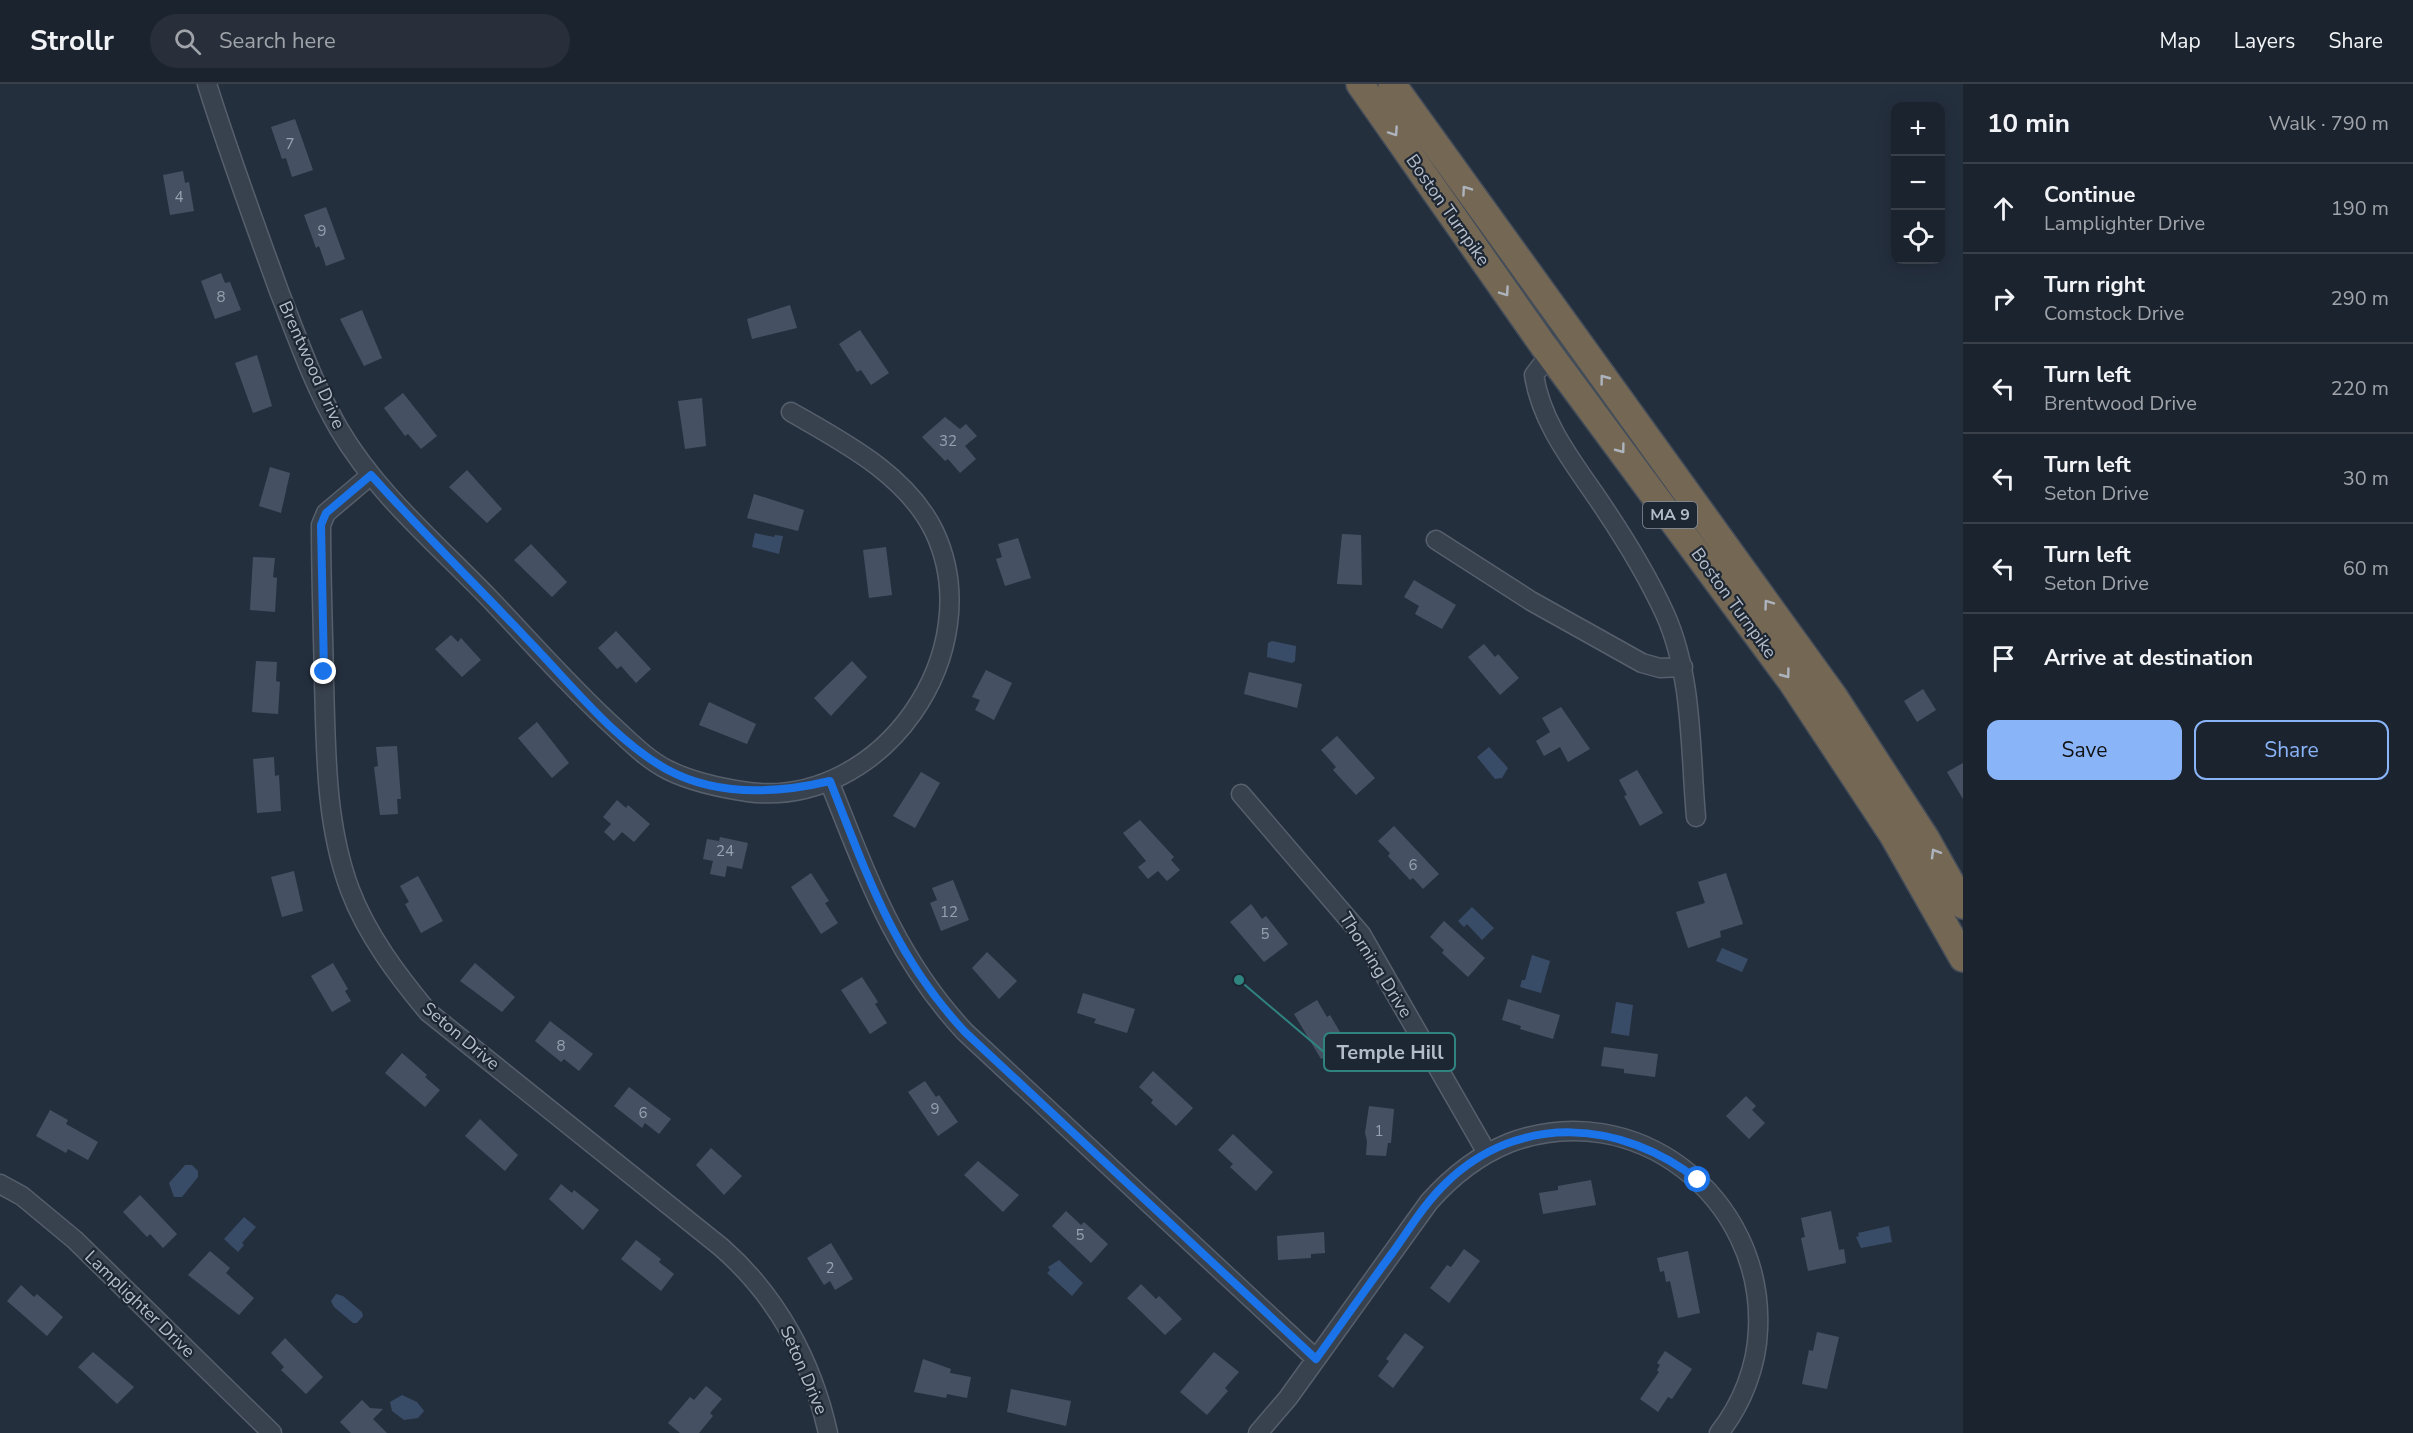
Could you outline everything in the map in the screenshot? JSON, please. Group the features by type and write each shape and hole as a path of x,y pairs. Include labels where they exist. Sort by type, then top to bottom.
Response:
{"highway":[{"name":"Boston Turnpike","path":"1360,84 1550,354 1792,682 1893,835 1963,958"},
{"name":"Boston Turnpike","path":"1392,84 1815,669 1926,839 1963,904"}],"street":[{"name":"Brentwood Drive","path":"207,84 237,177 304,354 339,429 371,475 595,710 638,750 667,770 705,784 751,793 792,790 830,781 885,744 922,700 932,684 946,644 951,604 950,584 941,549 932,528 905,490 872,462 791,412"},
{"path":"1550,354 1534,375 1538,398 1556,436 1643,571 1666,616 1683,667 1696,817"},
{"name":"Seton Drive","path":"371,475 326,513 321,525 328,784 334,839 350,892 375,940 401,980 428,1012 721,1248 757,1281 781,1315 799,1349 814,1384 828,1433"},
{"path":"1436,540 1531,601 1642,663 1660,668 1683,667"},
{"path":"830,781 894,937 938,1003 971,1038 1316,1359"},
{"name":"Thorning Drive","path":"1241,794 1361,934 1487,1153"},
{"path":"1258,1433 1316,1359 1429,1202 1465,1167 1487,1153 1534,1136 1567,1132 1609,1135 1633,1141 1671,1160 1698,1180 1716,1198 1734,1226 1751,1264 1759,1314 1758,1339 1745,1388 1719,1433"},
{"name":"Lamplighter Drive","path":"0,1184 22,1196 75,1240 272,1433"}],"water":[{"path":"755,533 774,537 775,535 783,536 779,554 752,547"},
{"path":"1272,641 1296,646 1295,661 1292,663 1267,657 1268,643"},
{"path":"1489,747 1508,768 1502,778 1495,779 1477,757"},
{"path":"1472,907 1494,928 1482,940 1467,924 1464,927 1458,921"},
{"path":"1722,948 1748,959 1742,972 1716,961"},
{"path":"1532,955 1550,961 1541,993 1520,987 1522,980 1525,980"},
{"path":"1616,1002 1633,1005 1629,1036 1611,1033"},
{"path":"185,1165 192,1165 198,1171 198,1177 182,1197 174,1197 169,1183"},
{"path":"244,1217 256,1227 242,1243 244,1245 238,1252 224,1239"},
{"path":"1889,1226 1892,1242 1861,1248 1856,1237 1859,1236 1858,1233"},
{"path":"1059,1260 1083,1283 1072,1296 1047,1273 1050,1270 1048,1267"},
{"path":"336,1294 343,1296 362,1312 363,1316 357,1323 353,1323 334,1307 331,1301"},
{"path":"402,1395 417,1402 424,1411 418,1418 404,1420 392,1411 390,1402"}],"building":[{"path":"295,119 313,170 292,177 286,158 282,159 271,127"},
{"path":"183,171 185,183 189,182 194,211 170,215 163,175"},
{"path":"326,207 345,259 326,266 319,246 316,248 304,215"},
{"path":"221,273 225,283 230,282 241,310 215,319 201,281"},
{"path":"790,305 797,328 752,339 747,319"},
{"path":"362,310 382,358 364,366 340,319"},
{"path":"860,330 889,373 871,385 861,370 857,372 839,344"},
{"path":"257,355 272,406 253,413 235,363"},
{"path":"403,393 437,436 421,449 408,434 405,436 384,408"},
{"path":"702,398 706,446 685,449 678,401"},
{"path":"945,417 960,429 966,424 977,436 965,446 976,459 960,473 948,459 945,461 922,437"},
{"path":"270,467 290,473 281,513 259,506"},
{"path":"467,470 502,509 487,523 449,487"},
{"path":"754,494 804,510 798,531 747,518"},
{"path":"1342,534 1361,535 1362,585 1337,584"},
{"path":"1018,538 1031,578 1005,586 996,559 1002,557 998,544"},
{"path":"531,544 567,582 552,597 514,560"},
{"path":"886,547 892,595 869,598 863,550"},
{"path":"253,557 275,558 273,577 277,578 275,612 250,610"},
{"path":"1414,580 1456,605 1442,629 1415,614 1419,606 1404,597"},
{"path":"616,631 651,669 636,683 621,666 617,669 598,648"},
{"path":"451,635 458,642 461,638 481,660 462,677 435,649"},
{"path":"1484,644 1495,657 1498,654 1519,678 1500,695 1468,657"},
{"path":"256,661 277,662 276,681 280,682 278,714 252,712"},
{"path":"852,661 867,677 831,716 814,698"},
{"path":"986,670 1012,683 994,720 975,710 980,700 972,697"},
{"path":"1249,672 1302,684 1297,708 1244,694"},
{"path":"1923,689 1936,710 1917,722 1904,701"},
{"path":"709,702 756,724 747,744 699,725"},
{"path":"1561,707 1590,749 1568,762 1560,747 1544,756 1536,741 1550,732 1542,718"},
{"path":"537,722 569,763 552,778 518,738"},
{"path":"1337,736 1375,778 1356,795 1333,770 1336,767 1321,750"},
{"path":"397,746 401,799 397,799 398,814 380,815 374,767 378,766 376,747"},
{"path":"274,757 275,776 279,775 281,811 257,813 253,759"},
{"path":"1963,763 1963,799 1947,772"},
{"path":"1637,770 1663,813 1640,826 1624,796 1627,795 1619,780"},
{"path":"921,772 940,783 915,828 893,816"},
{"path":"617,800 626,808 628,805 650,824 634,842 622,832 614,841 604,832 611,824 603,817"},
{"path":"1140,820 1174,857 1171,860 1180,870 1167,881 1158,871 1148,879 1138,867 1146,861 1123,833"},
{"path":"1394,826 1439,874 1423,889 1413,878 1410,880 1378,841"},
{"path":"720,837 748,843 742,869 727,866 725,877 710,874 713,861 703,859 707,839 719,841"},
{"path":"294,871 303,911 282,917 271,877"},
{"path":"811,873 829,901 825,903 838,923 821,934 791,887"},
{"path":"1726,873 1743,924 1720,931 1721,937 1688,948 1676,912 1705,903 1698,882"},
{"path":"418,876 443,921 421,933 405,904 409,902 400,886"},
{"path":"953,880 969,920 941,931 930,903 937,900 932,888"},
{"path":"1251,904 1262,919 1266,916 1288,944 1264,962 1230,922"},
{"path":"1444,921 1485,958 1468,977 1442,953 1444,950 1430,937"},
{"path":"987,952 1017,981 999,999 972,968"},
{"path":"333,963 348,989 345,991 351,1001 332,1012 311,976"},
{"path":"475,963 515,997 502,1012 460,981"},
{"path":"862,977 878,1002 875,1004 887,1023 870,1034 841,990"},
{"path":"1083,993 1135,1009 1127,1033 1094,1023 1096,1019 1077,1013"},
{"path":"1508,999 1560,1015 1553,1039 1520,1029 1521,1026 1502,1020"},
{"path":"1317,1000 1327,1017 1330,1015 1347,1044 1321,1059 1294,1014"},
{"path":"550,1021 593,1054 579,1071 564,1059 561,1062 535,1041"},
{"path":"1604,1047 1658,1054 1655,1077 1624,1073 1624,1069 1601,1066"},
{"path":"402,1053 440,1090 425,1107 385,1073"},
{"path":"1153,1071 1193,1108 1176,1126 1151,1103 1153,1100 1139,1087"},
{"path":"925,1081 936,1097 939,1095 958,1122 938,1136 908,1092"},
{"path":"629,1087 671,1119 659,1134 645,1123 642,1128 614,1106"},
{"path":"1746,1096 1756,1106 1752,1110 1765,1123 1749,1139 1726,1116"},
{"path":"1369,1106 1394,1109 1391,1143 1388,1143 1386,1156 1366,1155 1365,1133"},
{"path":"50,1110 68,1120 66,1124 98,1142 88,1160 68,1149 66,1153 36,1136"},
{"path":"480,1119 518,1155 505,1171 465,1136"},
{"path":"1233,1134 1273,1172 1256,1191 1230,1167 1233,1164 1218,1150"},
{"path":"711,1148 742,1176 724,1195 696,1165"},
{"path":"978,1161 1019,1195 1003,1212 964,1175"},
{"path":"1591,1180 1596,1205 1543,1214 1539,1193 1558,1190 1558,1186"},
{"path":"561,1184 572,1193 574,1190 599,1210 583,1230 549,1199"},
{"path":"140,1195 177,1234 163,1248 150,1234 147,1237 123,1212"},
{"path":"1066,1211 1081,1225 1084,1222 1108,1244 1091,1263 1052,1226"},
{"path":"1831,1211 1839,1250 1844,1249 1846,1263 1808,1271 1801,1238 1805,1237 1801,1218"},
{"path":"1324,1232 1325,1253 1311,1254 1311,1258 1278,1260 1277,1236"},
{"path":"636,1240 661,1259 659,1262 674,1274 661,1291 621,1259"},
{"path":"831,1243 853,1279 835,1290 830,1281 824,1285 807,1258"},
{"path":"1464,1249 1480,1261 1449,1303 1430,1288 1447,1265 1451,1267"},
{"path":"210,1251 230,1268 226,1273 254,1298 239,1315 188,1275"},
{"path":"1688,1251 1700,1313 1678,1318 1670,1281 1666,1282 1664,1271 1660,1272 1657,1258"},
{"path":"1141,1284 1156,1299 1159,1296 1182,1319 1165,1335 1127,1298"},
{"path":"21,1285 34,1297 37,1294 63,1317 47,1336 7,1301"},
{"path":"1817,1332 1839,1337 1827,1389 1802,1384 1809,1350 1813,1351"},
{"path":"1405,1333 1424,1347 1393,1388 1378,1376 1389,1361 1386,1359"},
{"path":"285,1338 323,1377 306,1394 281,1370 284,1367 271,1353"},
{"path":"1665,1351 1692,1369 1672,1399 1668,1397 1658,1412 1640,1399 1659,1372 1657,1370 1660,1365 1657,1363"},
{"path":"93,1352 134,1387 117,1404 78,1367"},
{"path":"1214,1352 1239,1372 1225,1388 1228,1391 1207,1415 1180,1392"},
{"path":"923,1359 951,1369 950,1373 971,1377 967,1398 947,1394 946,1398 914,1392"},
{"path":"706,1386 722,1399 710,1413 713,1416 699,1433 680,1433 668,1423 690,1397 694,1400"},
{"path":"1011,1389 1071,1401 1066,1426 1007,1412"},
{"path":"362,1400 370,1408 383,1409 373,1419 387,1433 351,1433 340,1422"}],"place":[{"name":"Temple Hill","path":"1239,980"}],"route":[{"path":"324,672 321,525 326,513 371,475 595,710 638,750 667,770 705,784 751,793 792,790 830,781 875,896 894,937 938,1003 965,1032 1316,1359 1429,1202 1446,1183 1487,1153 1534,1136 1559,1132 1609,1135 1633,1141 1657,1151 1698,1180"}]}
